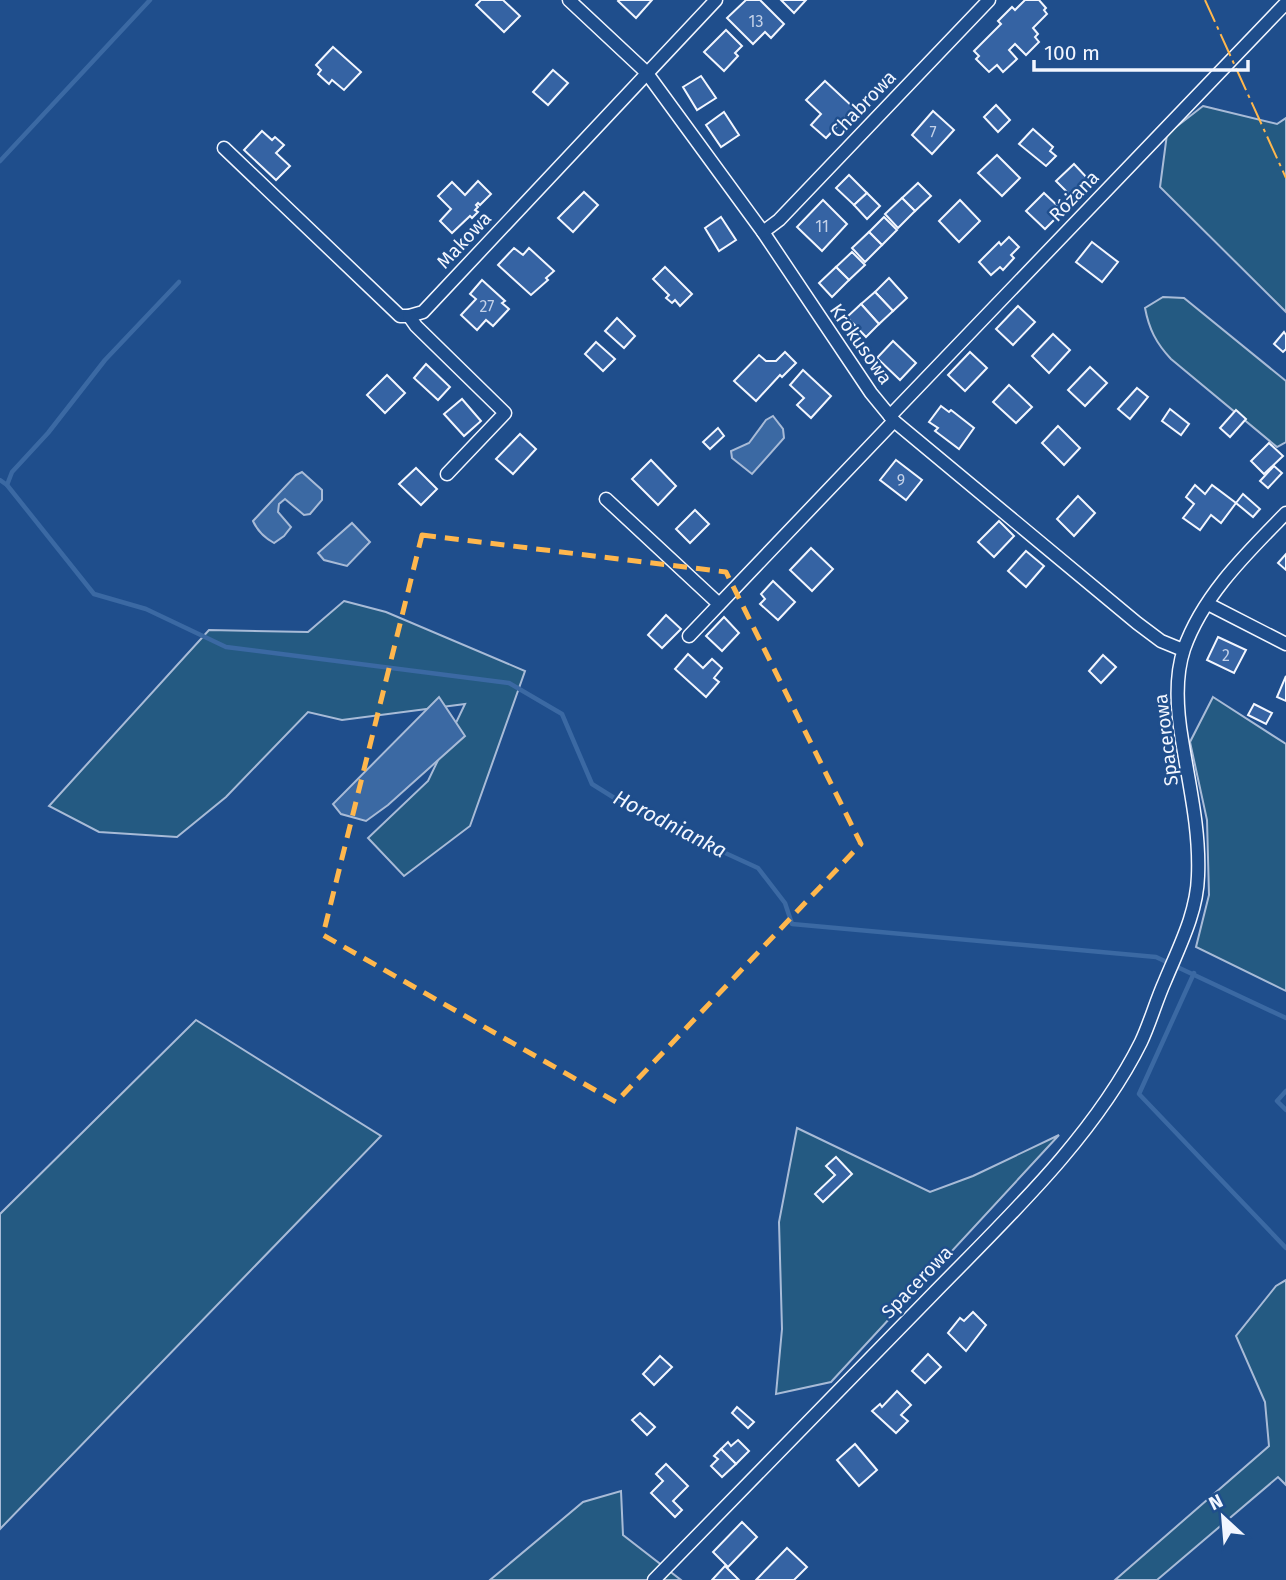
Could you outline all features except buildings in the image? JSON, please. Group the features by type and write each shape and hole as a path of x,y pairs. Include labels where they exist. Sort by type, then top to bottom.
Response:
{"street":[{"name":"Krokusowa","path":"569,0 646,72 763,232 857,373 892,418 1137,623 1161,641 1184,650"},
{"name":"Makowa","path":"409,316 423,312 716,0"},
{"name":"Chabrowa","path":"763,232 779,220 989,0"},
{"name":"Różana","path":"689,636 1286,3"},
{"path":"224,148 400,316 409,316 505,413 447,474"},
{"path":"606,499 719,604"},
{"name":"Spacerowa","path":"654,1580 1047,1177 1110,1095 1141,1042 1178,953 1191,918 1198,878 1197,819 1181,736 1178,705 1178,680 1184,650 1208,604 1235,566 1286,513"},
{"path":"1208,604 1286,644"}],"highlighted area":[{"path":"422,535 726,572 861,844 616,1102 323,935"}],"shaded area":[{"path":"1203,106 1277,124 1286,118 1286,312 1160,187 1167,134"},
{"path":"1163,297 1184,298 1286,381 1286,442 1277,447 1171,359 1157,341 1145,308"},
{"path":"773,416 783,429 784,438 752,474 732,458 731,451 749,443 766,420"},
{"path":"302,472 322,490 322,500 310,514 304,515 285,499 279,504 278,512 291,527 274,543 262,534 253,521 296,475"},
{"path":"352,523 370,542 347,566 324,560 318,553"},
{"path":"344,601 386,612 525,671 470,826 404,876 368,838 428,781 465,704 342,720 308,712 226,797 177,837 99,832 49,806 209,630 308,632"},
{"path":"439,697 465,736 388,805 366,821 341,814 333,804"},
{"path":"1213,697 1286,744 1286,991 1196,947 1209,895 1207,820 1190,742"},
{"path":"196,1020 381,1136 0,1529 0,1214"},
{"path":"797,1128 930,1192 973,1176 1059,1135 831,1382 776,1394 782,1329 779,1222"},
{"path":"1286,1280 1286,1485 1278,1477 1157,1580 1115,1580 1269,1446 1265,1402 1236,1336 1276,1286"},
{"path":"621,1491 623,1535 681,1580 490,1580 583,1502"}],"waterway":[{"path":"0,161 150,0"},
{"path":"7,485 12,472 48,433 105,360 179,282"},
{"name":"Horodnianka","path":"0,480 7,485 94,594 146,609 226,647 509,683 562,714 592,784 640,814 758,868 785,903 792,924 1156,957 1286,1018"},
{"path":"1194,973 1139,1094 1286,1248"},
{"path":"1286,1091 1277,1101 1286,1110"}],"power":[{"path":"1205,0 1286,178"}]}
